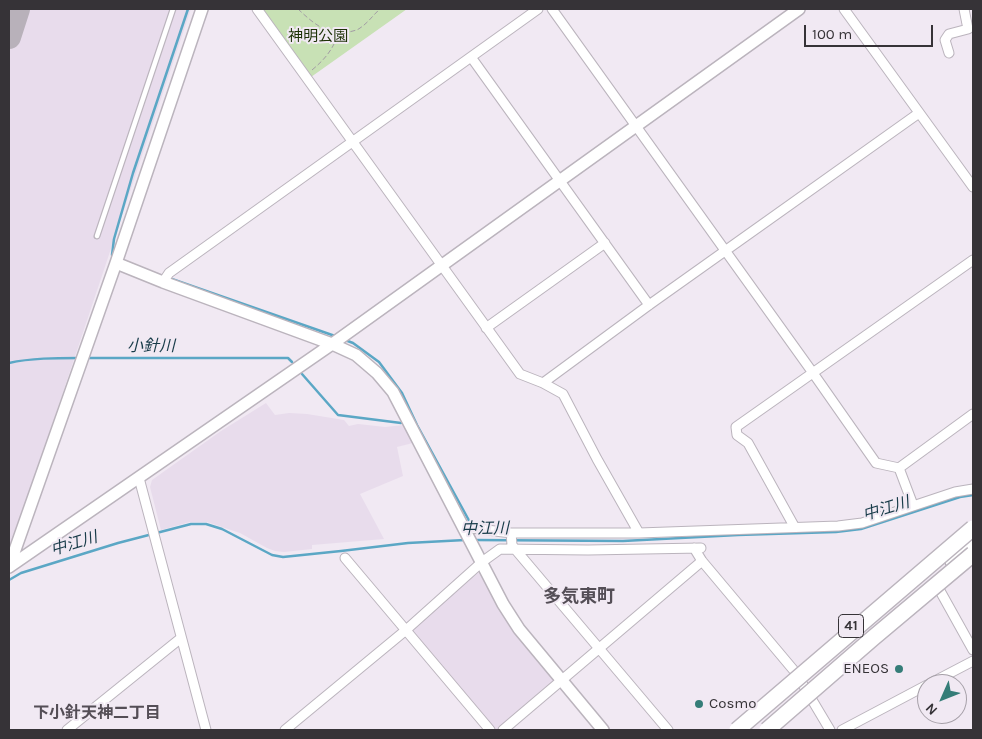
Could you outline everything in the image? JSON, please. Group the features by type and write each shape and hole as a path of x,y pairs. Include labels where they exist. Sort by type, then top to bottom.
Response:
{"highway":[{"path":"750,730 849,645 857,625 973,526"},
{"path":"737,730 973,526"},
{"name":"41","path":"730,730 973,526"},
{"path":"873,638 879,624 973,544"},
{"path":"767,730 973,554"},
{"name":"41","path":"773,730 973,561"}],"street":[{"path":"9,567 84,356 202,9"},
{"path":"257,9 520,374 544,383 563,394 639,533"},
{"path":"166,279 538,9"},
{"path":"552,9 876,463 899,468 973,414"},
{"path":"9,567 334,343 799,9"},
{"path":"844,9 973,187"},
{"path":"949,53 945,40 949,34 971,29 964,9"},
{"path":"471,57 649,305"},
{"path":"544,383 649,305 919,113"},
{"path":"486,328 605,243"},
{"path":"794,526 748,442 737,435 736,427 973,260"},
{"path":"116,263 166,279 334,343 356,355 378,373 392,392 503,604 519,629 603,730"},
{"path":"899,468 913,505"},
{"path":"139,478 206,730"},
{"path":"464,529 511,533 639,533 794,526 838,526 862,522 955,492 973,489"},
{"path":"511,533 513,547 668,730"},
{"path":"285,730 406,630 482,562 500,549 513,547 588,550 697,548 702,561 796,673 830,730"},
{"path":"345,558 490,730"},
{"path":"503,730 702,561"},
{"path":"939,588 973,650"},
{"path":"67,730 181,638"},
{"path":"949,674 973,661"},
{"path":"842,730 917,691"}],"lane":[{"path":"97,236 173,9"}],"path":[{"path":"298,9 324,30 338,33 347,33 360,29 380,9"},
{"path":"305,75 328,56 336,42 338,33"}],"shaded area":[{"path":"9,9 191,9 9,554"},
{"path":"266,403 275,415 289,413 307,414 344,420 349,426 358,424 385,427 404,425 413,443 397,447 403,476 360,494 384,539 312,545 312,549 284,552 267,548 240,533 207,522 190,522 161,530 150,487 152,480 221,431"},
{"path":"478,573 482,574 516,633 553,680 553,684 498,729 495,729 413,632 413,628"}],"green space":[{"name":"神明公園","path":"263,9 407,9 311,77"}],"waterway":[{"path":"114,257 112,255 114,239 133,173 188,9"},
{"path":"169,278 335,336"},
{"name":"小針川","path":"345,340 353,343 379,362 402,393 417,425 472,526"},
{"name":"小針川","path":"9,363 35,359 79,358"},
{"name":"小針川","path":"87,358 288,358 292,362"},
{"name":"小針川","path":"302,374 338,415 401,423"},
{"name":"中江川","path":"473,540 623,541 836,532 861,529 960,497 973,495"},
{"name":"中江川","path":"9,580 21,573 118,543 191,524 206,524 222,529 272,555 283,557 408,543 465,540"}],"taxiway":[{"path":"9,37 18,9"}],"place":[{"name":"ENEOS","path":"899,669"},
{"name":"Cosmo","path":"699,704"}],"district":[{"name":"多気東町","path":"579,597"},
{"name":"下小針天神二丁目","path":"97,713"}]}
